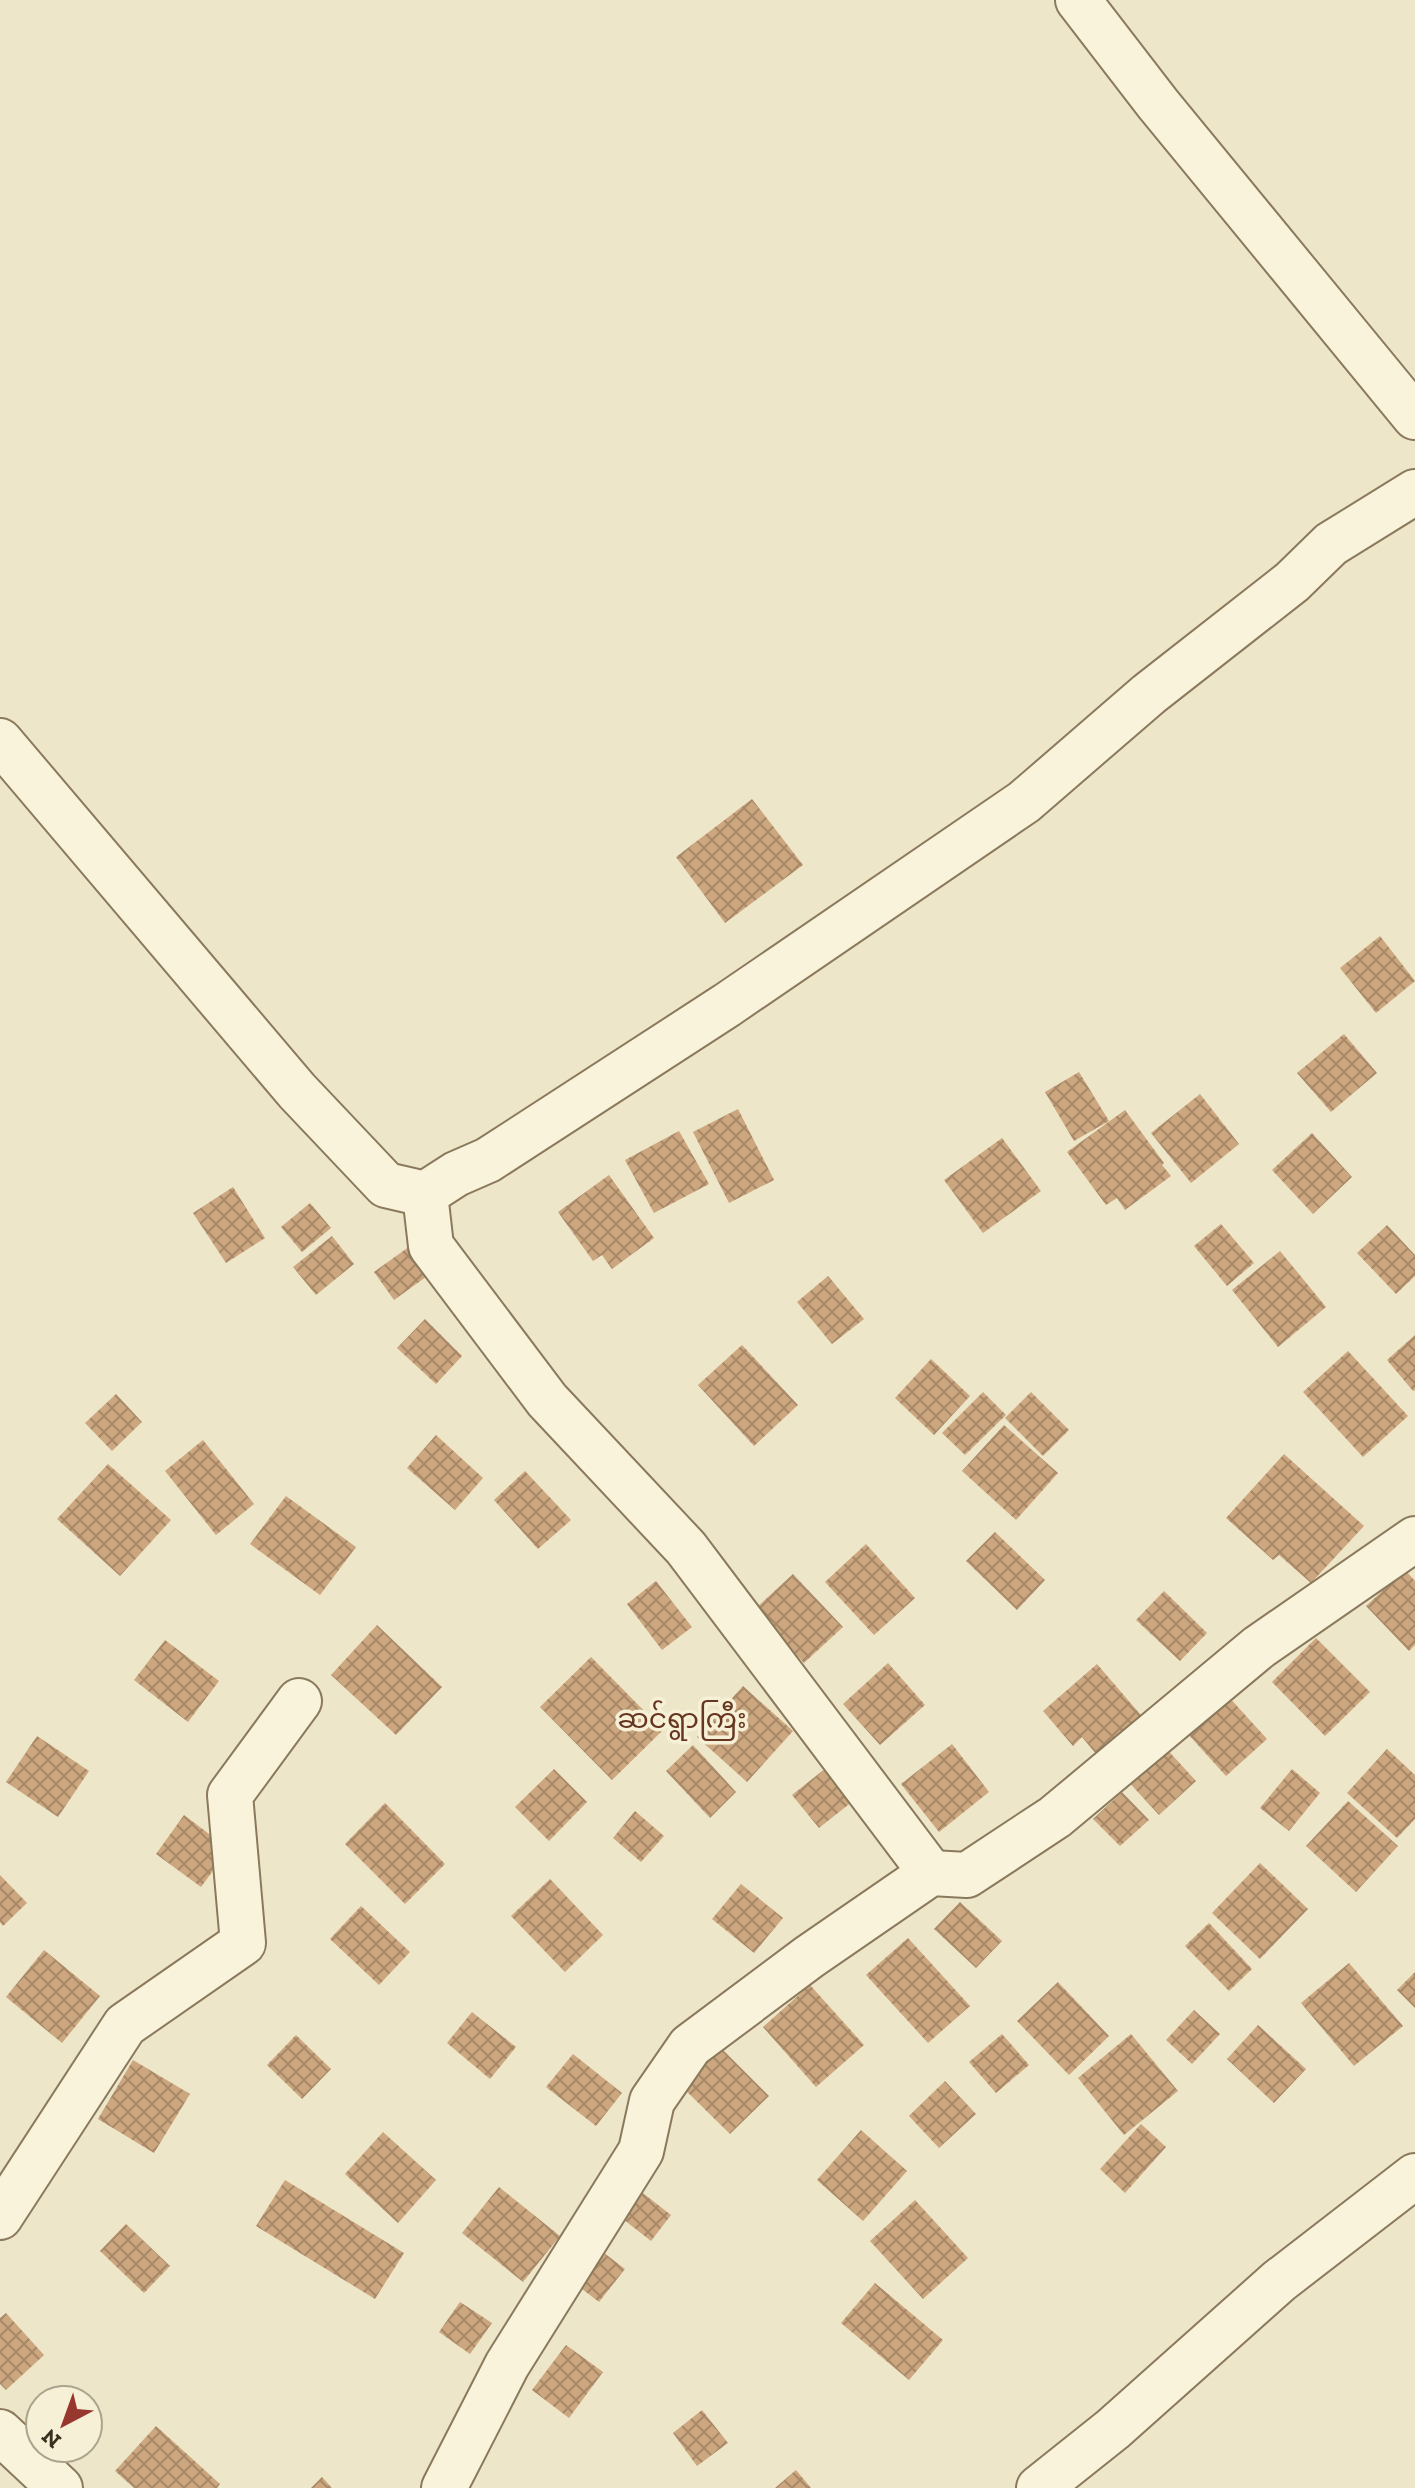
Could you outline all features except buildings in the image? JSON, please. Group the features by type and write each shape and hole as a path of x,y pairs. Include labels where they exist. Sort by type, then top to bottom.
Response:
{"street":[{"path":"1078,0 1167,116 1415,417"},
{"path":"0,741 297,1091 386,1185 425,1194 456,1174 488,1160 727,1005 1024,802 1149,694 1292,582 1331,544 1415,492"},
{"path":"425,1194 431,1246 547,1400 686,1548 931,1873"},
{"path":"444,2488 507,2365 641,2151 652,2101 690,2046 809,1957 931,1873 967,1875 1055,1817 1259,1647 1415,1539"},
{"path":"0,2217 125,2025 243,1943 230,1795 299,1701"},
{"path":"1039,2488 1113,2429 1279,2281 1415,2176"},
{"path":"0,2432 60,2488"}],"district":[{"name":"ဆင်ရွာကြီး","path":"682,1718"}]}
